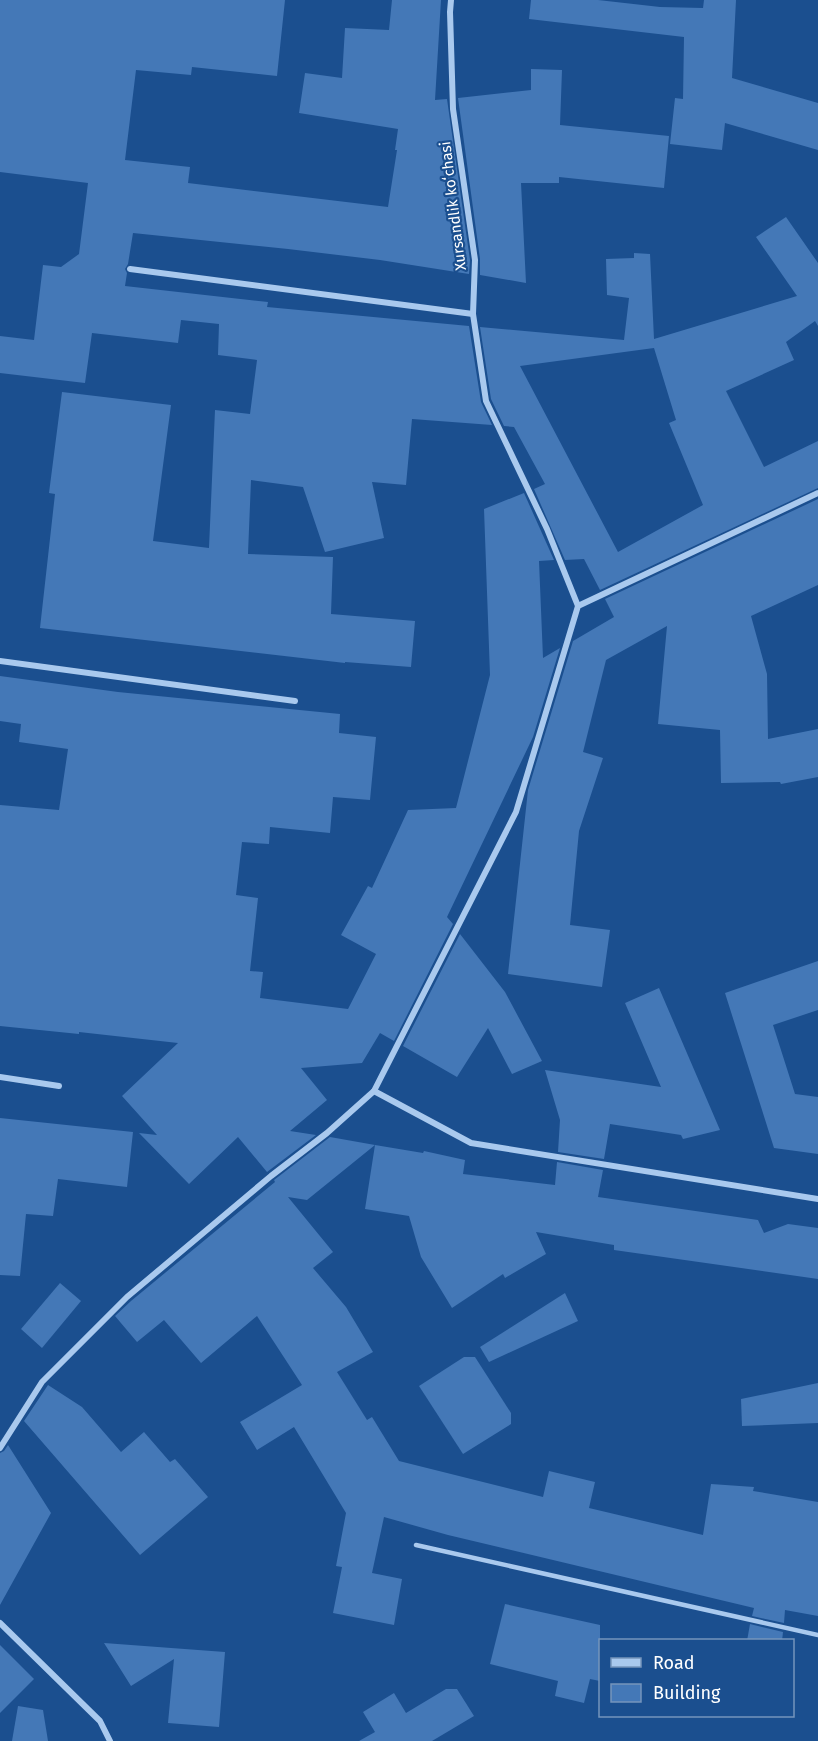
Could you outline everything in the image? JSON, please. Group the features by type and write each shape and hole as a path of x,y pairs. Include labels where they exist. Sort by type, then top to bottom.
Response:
{"street":[{"name":"Xursandlik koʻchasi","path":"451,0 453,109 475,260 473,314 486,401 546,529 578,606"},
{"path":"130,269 473,314"},
{"path":"0,1448 42,1382 127,1297 271,1176 327,1133 374,1091 516,812 578,606 818,493"},
{"path":"0,662 295,701"},
{"path":"0,1077 59,1086"},
{"path":"374,1091 471,1143 818,1199"},
{"path":"0,1623 100,1721 110,1741"}],"lane":[{"path":"416,1545 818,1635"}],"building":[{"path":"0,0 285,0 277,76 192,67 191,75 136,70 125,160 190,167 188,183 388,207 398,129 299,113 305,73 342,78 345,28 389,30 392,0 441,0 435,100 447,99 470,260 469,274 380,260 133,233 128,264 125,269 127,273 125,286 268,302 267,307 469,326 481,402 492,425 412,419 406,485 372,482 384,538 325,552 303,487 251,480 248,554 333,557 331,614 415,621 411,667 345,663 40,628 55,494 49,493 62,392 171,405 153,541 209,548 215,410 250,414 257,360 218,355 219,324 181,320 178,343 92,333 85,383 0,373 0,336 34,340 43,265 61,267 79,254 88,183 0,172"},
{"path":"531,0 598,0 660,7 703,8 704,0 736,0 732,78 818,103 818,150 725,123 722,150 670,144 675,98 683,99 684,37 529,19"},
{"path":"531,69 562,70 560,125 669,136 664,188 559,177 559,183 521,183 526,283 480,275 480,259 458,98 531,90"},
{"path":"786,217 818,263 818,326 815,321 786,342 794,360 726,391 764,467 818,441 818,488 600,590 584,559 565,560 534,489 545,484 514,427 504,426 491,399 480,327 624,340 629,298 607,295 606,259 634,258 634,253 650,254 654,339 797,296 756,237","holes":["654,348 676,420 669,423 703,505 618,552 520,366"]},
{"path":"524,493 554,560 539,561 543,658 560,648 533,737 447,917 453,924 394,1041 380,1033 362,1063 301,1068 327,1100 290,1131 316,1135 267,1172 238,1137 189,1184 139,1133 157,1135 122,1096 178,1043 0,1026 0,805 59,810 68,749 19,742 21,724 0,721 0,676 118,692 340,714 339,733 376,737 370,800 333,797 330,833 270,827 269,844 242,842 236,895 258,898 250,971 263,972 260,998 348,1009 376,954 341,935 368,886 372,888 408,810 456,808 490,675 484,509"},
{"path":"818,499 818,585 751,616 767,674 768,739 818,729 818,777 781,784 780,782 721,783 720,730 658,724 667,626 606,660 583,752 603,758 579,831 570,925 610,930 602,987 508,974 528,790 573,641 614,617 605,599"},
{"path":"460,934 505,992 542,1061 512,1074 488,1028 457,1077 403,1046"},
{"path":"818,961 818,1010 773,1025 795,1094 818,1097 818,1154 774,1148 725,993"},
{"path":"659,988 720,1130 683,1139 681,1135 610,1124 604,1159 558,1152 560,1120 545,1070 661,1087 625,1003"},
{"path":"0,1118 133,1132 127,1187 58,1179 53,1216 26,1214 20,1276 0,1275"},
{"path":"330,1137 375,1145 307,1200 288,1197 333,1252 313,1268 346,1307 373,1352 337,1372 367,1420 372,1417 399,1461 543,1497 549,1471 595,1482 589,1508 703,1535 711,1484 754,1487 753,1491 818,1502 818,1616 785,1610 784,1623 752,1616 754,1608 448,1535 384,1517 372,1573 402,1579 394,1625 333,1613 342,1567 336,1566 346,1513 294,1427 257,1450 240,1422 302,1385 257,1316 201,1363 164,1320 137,1342 115,1316 275,1182 274,1180"},
{"path":"375,1145 423,1153 424,1151 465,1160 463,1174 555,1185 557,1162 603,1170 598,1197 758,1220 764,1233 788,1224 818,1228 818,1279 614,1250 614,1245 536,1232 546,1254 505,1278 503,1274 452,1308 421,1257 409,1216 365,1209"},
{"path":"60,1283 81,1301 42,1348 21,1329"},
{"path":"565,1293 578,1321 489,1362 480,1347"},
{"path":"464,1357 475,1357 511,1413 511,1424 463,1454 419,1386"},
{"path":"818,1383 818,1423 742,1426 741,1399"},
{"path":"48,1385 82,1407 121,1452 144,1432 170,1462 175,1459 208,1497 140,1555 24,1421"},
{"path":"8,1445 51,1513 0,1605 0,1453"},
{"path":"505,1604 600,1625 599,1681 590,1679 584,1703 555,1696 558,1681 490,1664"},
{"path":"750,1624 783,1632 782,1639 747,1639"},
{"path":"104,1643 225,1652 219,1727 168,1723 174,1659 131,1686"},
{"path":"0,1645 34,1679 0,1713"},
{"path":"446,1689 457,1689 474,1716 432,1741 359,1741 375,1732 363,1712 394,1693 406,1713"},
{"path":"18,1706 43,1710 48,1741 12,1741"}]}
